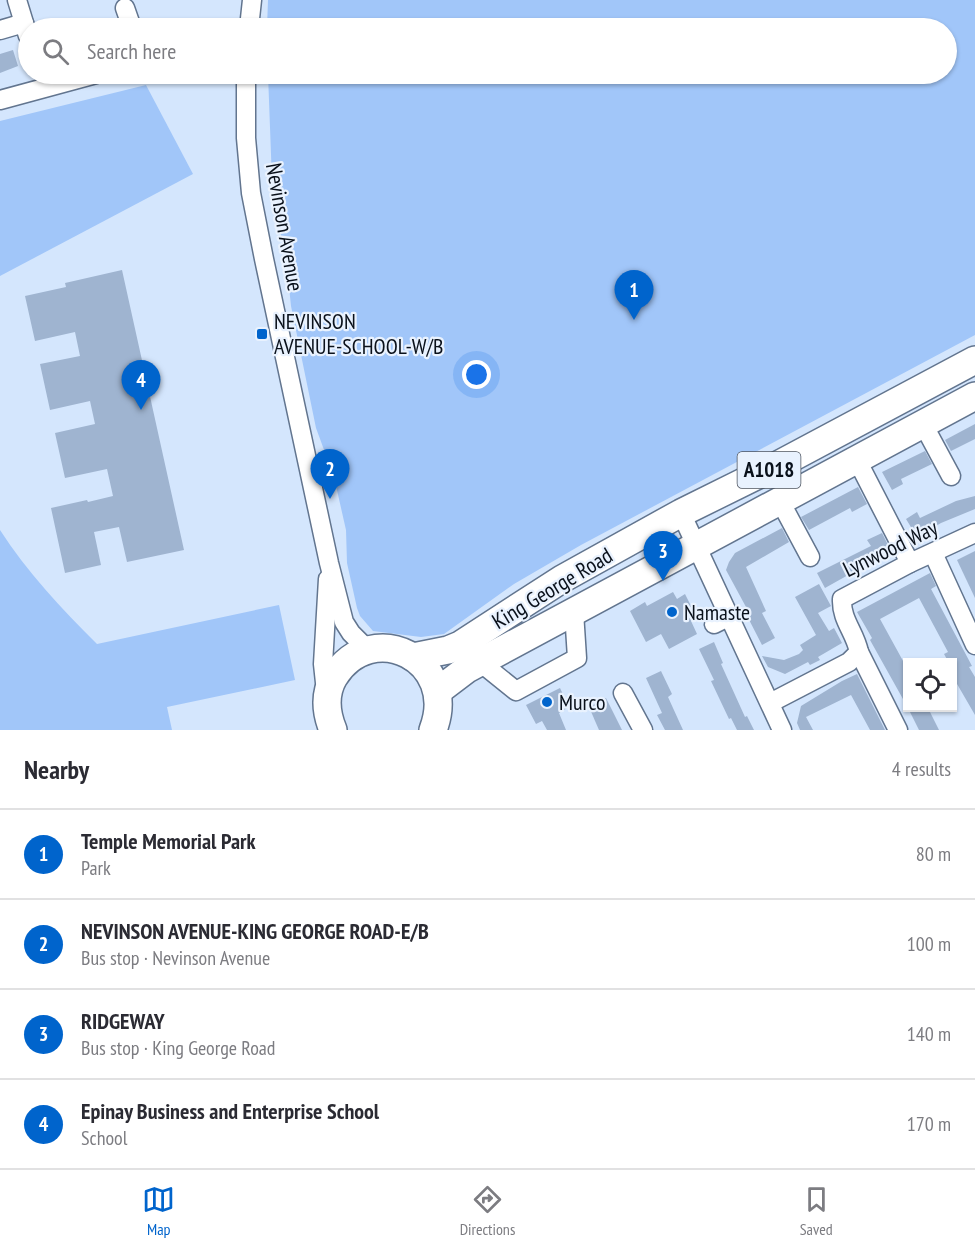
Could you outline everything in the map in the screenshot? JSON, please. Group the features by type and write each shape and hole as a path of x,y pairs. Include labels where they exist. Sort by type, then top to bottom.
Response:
{"highway":[{"name":"King George Road","path":"413,657 448,650 460,645 562,579 681,513 778,465 975,360"},
{"name":"King George Road","path":"438,691 467,669 975,396"},
{"name":"A1018","path":"368,650 384,648 399,650 413,657"},
{"path":"328,719 331,682 340,668 353,657 368,650"},
{"path":"413,657 428,672 438,691 439,710 433,730"}],"street":[{"path":"17,0 23,18"},
{"path":"250,18 252,0"},
{"path":"125,9 128,18"},
{"path":"0,30 18,29"},
{"path":"0,100 35,84"},
{"name":"Nevinson Avenue","path":"246,84 246,138 251,194 329,563 344,622 351,633 368,650"},
{"path":"923,424 951,476"},
{"path":"857,460 910,563"},
{"path":"780,501 810,557"},
{"path":"681,513 782,730"},
{"name":"Lynwood Way","path":"859,652 856,639 841,612 842,599 910,563 975,533"},
{"path":"933,553 975,645"},
{"name":"Nevinson Avenue","path":"328,719 323,664 329,563"},
{"path":"480,662 516,691 577,658 574,612"},
{"path":"714,624 730,616"},
{"path":"770,703 849,662 859,652 898,730"},
{"path":"623,693 644,730"}],"shaded area":[{"path":"268,0 975,0 975,335 581,545 514,584 444,634 421,637 373,631 360,616 357,608 347,563 346,530 334,477 316,428 291,306 272,181 268,84 957,84 957,18 267,18"},
{"path":"146,85 193,174 0,276 0,121"},
{"path":"0,530 45,589 97,644 279,605 295,680 167,707 172,730 0,730"}],"building":[{"path":"13,50 18,66 0,73 0,54"},
{"path":"122,270 184,550 127,562 119,527 94,532 101,565 65,573 51,508 113,496 107,469 65,478 55,433 95,424 90,401 50,410 40,364 80,356 75,332 35,341 25,296 66,287 65,283"},
{"path":"975,424 975,439 951,451 945,440"},
{"path":"925,451 932,464 901,479 903,484 892,490 882,472"},
{"path":"858,487 867,504 852,512 850,508 809,530 801,517"},
{"path":"975,496 975,509 941,523 917,537 906,519 917,512 920,518 956,501"},
{"path":"782,528 789,542 746,567 766,611 762,613 775,638 762,645 743,608 746,607 726,570 735,553"},
{"path":"882,533 891,551 825,588 817,573 871,546 867,540"},
{"path":"975,551 975,598 957,560"},
{"path":"930,573 936,586 931,589 972,666 969,667 975,677 975,715 957,684 957,658 946,658 944,654 948,652 919,598 880,619 903,661 903,699 857,612"},
{"path":"819,584 831,606 818,613 829,631 834,628 842,643 818,657 820,660 810,665 808,662 785,674 768,667 762,656 784,660 799,654 803,650 800,645 816,635 795,597"},
{"path":"673,592 677,599 685,594 697,618 691,621 697,634 669,649 661,634 646,642 630,611 645,602 647,606"},
{"path":"714,642 723,663 721,664 745,717 747,716 754,730 737,730 731,718 729,719 711,681 714,680 699,649"},
{"path":"661,671 672,694 668,697 683,730 665,730 657,715 662,713 646,678"},
{"path":"857,674 885,730 870,730 851,695 806,717 813,730 800,730 797,723 801,706"},
{"path":"560,688 569,707 559,713 566,730 547,730 542,721 536,724 526,705"},
{"path":"606,698 622,730 599,730 589,707"},
{"path":"910,712 930,712 939,730 919,730"}],"place":[{"name":"Temple Memorial Park","path":"634,320"},
{"name":"NEVINSON AVENUE-SCHOOL-W/B","path":"262,334"},
{"name":"Epinay Business and Enterprise School","path":"141,410"},
{"name":"NEVINSON AVENUE-KING GEORGE ROAD-E/B","path":"330,499"},
{"name":"RIDGEWAY","path":"663,581"},
{"name":"Namaste","path":"672,612"},
{"name":"Murco","path":"547,702"}]}
